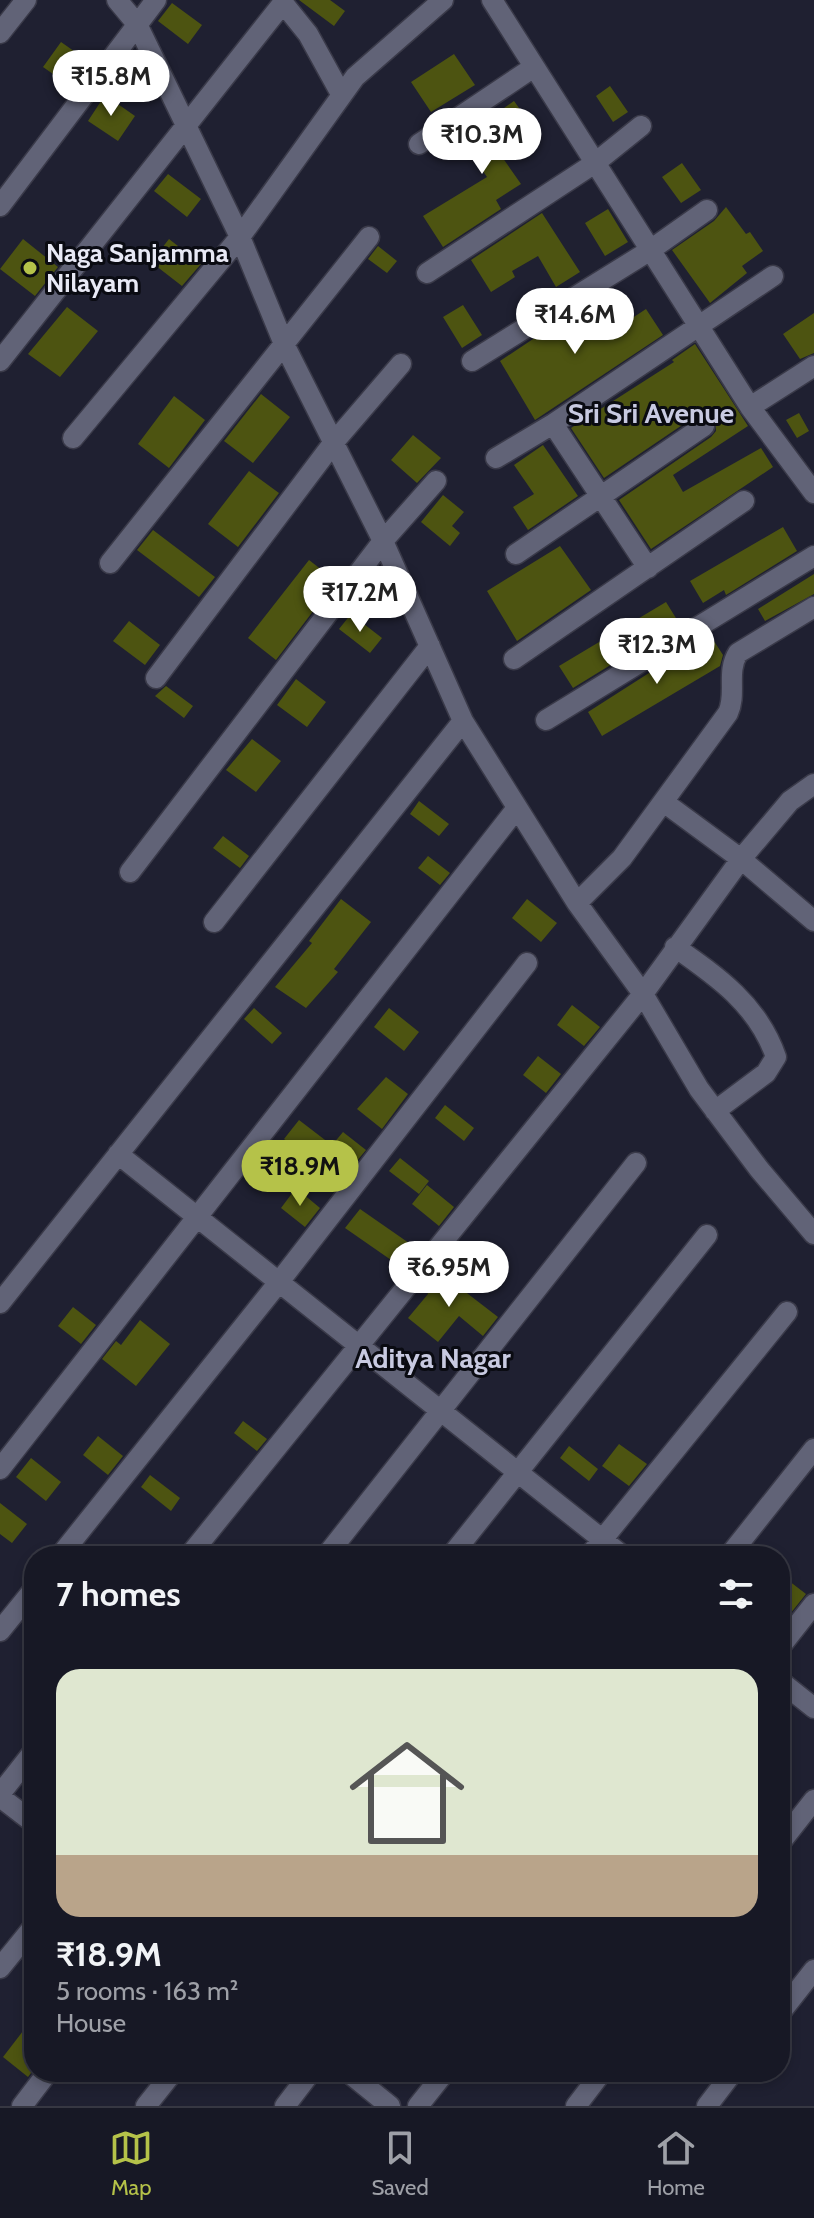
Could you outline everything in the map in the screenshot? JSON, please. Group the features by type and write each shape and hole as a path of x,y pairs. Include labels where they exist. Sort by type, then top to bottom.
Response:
{"street":[{"path":"0,33 26,0"},
{"path":"117,0 137,24 240,237 284,344 383,541 463,721 577,903 643,994 715,1111 814,1234"},
{"path":"0,206 156,0"},
{"path":"73,438 240,237 355,77 443,0"},
{"path":"492,0 750,407 812,486"},
{"path":"0,361 284,1 308,34 341,94"},
{"path":"419,144 534,67"},
{"path":"427,273 595,163 641,126"},
{"path":"472,361 649,251 707,210"},
{"path":"110,563 369,237"},
{"path":"496,458 553,424 773,276"},
{"path":"156,678 334,442 401,364"},
{"path":"750,407 814,366"},
{"path":"553,424 648,568"},
{"path":"516,554 704,426"},
{"path":"130,872 383,541 436,481"},
{"path":"514,659 744,501"},
{"path":"546,720 814,556"},
{"path":"577,903 615,866 665,803 728,713 733,697 733,660 738,653 814,607"},
{"path":"214,922 430,646"},
{"path":"0,1303 463,721"},
{"path":"197,1546 357,1344 643,994 741,859 790,801 814,784"},
{"path":"665,803 741,859 814,921"},
{"path":"0,1469 517,808"},
{"path":"675,947 726,983 751,1010 776,1057 766,1073 715,1111"},
{"path":"68,1546 279,1282 527,963"},
{"path":"118,1154 611,1546"},
{"path":"334,1546 636,1163"},
{"path":"459,1546 707,1235"},
{"path":"597,1546 787,1312"},
{"path":"737,1546 814,1449"},
{"path":"0,1631 24,1601"},
{"path":"790,1634 814,1604"},
{"path":"790,1689 814,1708"},
{"path":"24,1764 0,1795 24,1815"},
{"path":"790,1830 814,1800"},
{"path":"0,1968 24,1938"},
{"path":"790,2000 814,1970"},
{"path":"22,2106 40,2082"},
{"path":"146,2106 165,2082"},
{"path":"285,2106 303,2082"},
{"path":"360,2082 390,2106"},
{"path":"418,2106 437,2082"},
{"path":"576,2106 594,2082"},
{"path":"707,2106 725,2082"}],"building":[{"path":"299,0 330,0 345,11 334,26"},
{"path":"172,3 202,25 188,44 158,21"},
{"path":"61,42 81,56 63,81 43,67"},
{"path":"454,54 475,85 431,112 411,82"},
{"path":"610,86 628,112 613,122 596,96"},
{"path":"105,95 135,116 118,141 88,121"},
{"path":"514,101 532,126 513,139 516,143 500,154 521,184 496,200 501,209 443,247 423,216 487,177 461,139"},
{"path":"682,163 701,190 681,203 662,177"},
{"path":"168,174 201,199 187,217 154,191"},
{"path":"726,207 763,251 742,266 747,273 710,303 672,250 714,221"},
{"path":"608,209 628,242 605,256 585,223"},
{"path":"542,213 580,272 556,287 538,256 512,271 515,277 491,292 471,260"},
{"name":"Naga Sanjamma Nilayam","path":"23,239 58,267 35,296 0,269"},
{"path":"169,239 201,264 182,286 151,262"},
{"path":"378,246 397,261 387,273 368,259"},
{"path":"597,298 617,328 646,309 663,335 535,420 500,361 539,335 541,338"},
{"path":"463,305 482,335 462,348 443,317"},
{"path":"67,307 98,331 60,377 28,354"},
{"path":"814,313 814,353 800,359 783,334"},
{"path":"695,344 748,426 673,475 683,492 761,448 773,467 651,549 619,500 711,437 716,431 715,419 709,414 697,415 604,478 571,428 674,362 672,360"},
{"path":"261,394 290,417 253,463 224,441"},
{"path":"174,396 205,420 169,468 138,444"},
{"path":"799,413 809,431 797,438 786,420"},
{"path":"413,435 441,458 417,483 391,460"},
{"path":"543,445 578,496 528,530 513,507 534,494 514,465"},
{"path":"249,471 279,493 238,547 208,524"},
{"path":"443,495 464,512 452,526 460,533 450,546 421,522"},
{"path":"783,527 797,551 726,595 724,590 703,603 690,581"},
{"path":"153,530 215,577 199,597 137,550"},
{"path":"560,546 591,590 517,641 487,591"},
{"path":"309,560 336,581 276,660 248,638"},
{"path":"814,574 814,594 765,621 758,609"},
{"path":"666,602 679,623 573,688 559,666"},
{"path":"351,614 382,638 370,653 339,629"},
{"path":"129,621 160,645 145,665 113,641"},
{"path":"712,638 723,655 720,666 602,736 588,712 674,657"},
{"path":"296,679 326,702 307,727 277,705"},
{"path":"166,686 193,706 184,718 155,696"},
{"path":"252,739 281,761 256,792 226,770"},
{"path":"419,801 449,824 439,836 410,814"},
{"path":"223,836 249,856 240,868 213,848"},
{"path":"428,856 450,873 440,885 418,868"},
{"path":"341,899 371,922 334,969 338,972 306,1008 275,987 312,943 309,941"},
{"path":"527,899 557,923 541,942 512,918"},
{"path":"572,1005 600,1027 584,1046 557,1025"},
{"path":"254,1008 282,1033 272,1044 244,1019"},
{"path":"389,1008 419,1032 404,1051 374,1027"},
{"path":"538,1056 561,1074 546,1093 523,1075"},
{"path":"386,1077 408,1094 382,1129 357,1109"},
{"path":"445,1105 474,1128 464,1141 435,1118"},
{"path":"299,1120 329,1143 314,1162 284,1139"},
{"path":"343,1132 366,1150 356,1162 333,1144"},
{"path":"400,1158 429,1181 419,1194 389,1171"},
{"path":"427,1185 454,1207 439,1226 412,1204"},
{"path":"296,1188 320,1208 305,1227 281,1208"},
{"path":"360,1209 419,1250 404,1269 345,1228"},
{"path":"437,1270 498,1317 483,1336 459,1316 438,1342 408,1318 428,1294 425,1285"},
{"path":"73,1307 96,1325 81,1344 58,1326"},
{"path":"140,1320 170,1344 136,1386 102,1359 116,1341 121,1345"},
{"path":"243,1421 267,1439 257,1451 234,1433"},
{"path":"98,1436 123,1456 108,1475 83,1455"},
{"path":"619,1444 647,1464 629,1486 602,1466"},
{"path":"569,1446 598,1469 589,1481 560,1458"},
{"path":"31,1458 61,1482 46,1501 16,1477"},
{"path":"150,1475 180,1498 171,1511 141,1487"},
{"path":"0,1503 27,1524 12,1543 0,1534"},
{"path":"790,1582 806,1594 790,1614"},
{"path":"23,2031 24,2074 3,2057"}],"place":[{"name":"Naga Sanjamma Nilayam","path":"30,268"}],"district":[{"name":"Sri Sri Avenue","path":"651,413"},
{"name":"Aditya Nagar","path":"433,1358"}]}
